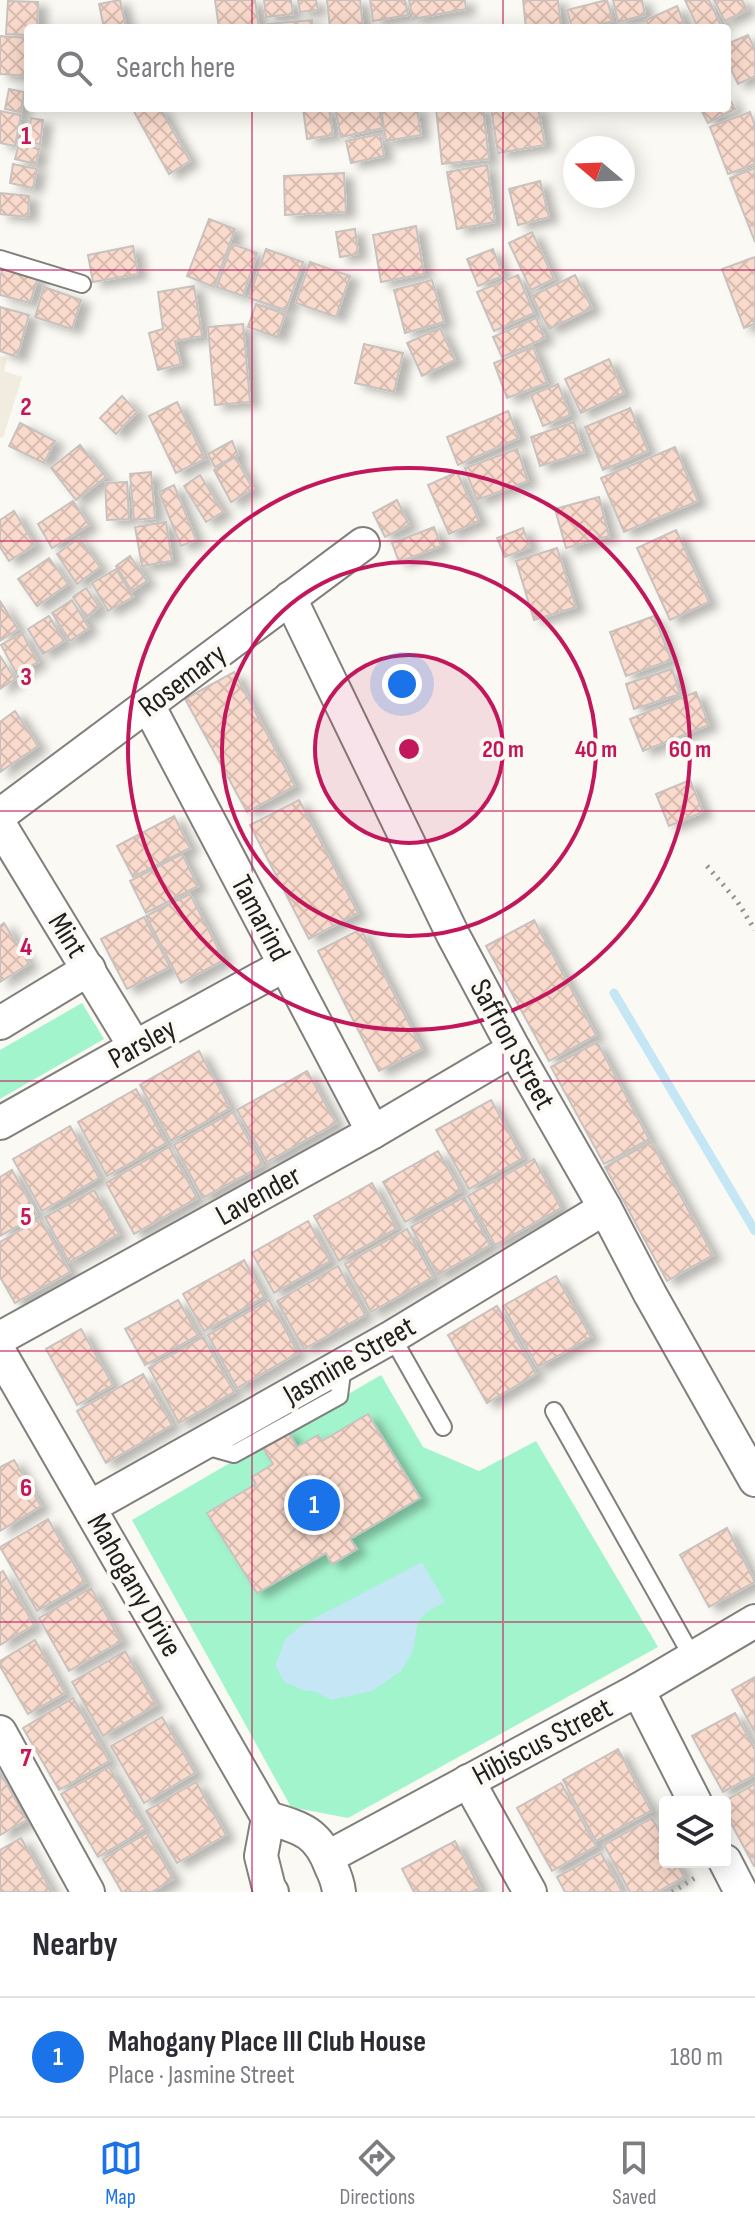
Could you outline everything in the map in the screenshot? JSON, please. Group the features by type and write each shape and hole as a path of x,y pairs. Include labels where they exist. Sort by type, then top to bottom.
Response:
{"street":[{"name":"Rosemary","path":"0,815 363,544"},
{"name":"Saffron Street","path":"290,598 453,935 755,1480"},
{"name":"Tamarind","path":"148,705 373,1132"},
{"name":"Mint","path":"0,825 135,1047"},
{"name":"Parsley","path":"0,1123 285,965"},
{"path":"0,1023 89,969"},
{"name":"Lavender","path":"0,1338 373,1132 514,1049"},
{"name":"Jasmine Street","path":"90,1507 392,1337 605,1208"},
{"name":"Mahogany Drive","path":"0,1353 268,1818"},
{"name":"Hibiscus Street","path":"328,1857 638,1690 755,1621"},
{"path":"638,1690 692,1796"},
{"path":"0,1732 88,1892"},
{"path":"468,1781 530,1892"},
{"path":"268,1891 261,1856 268,1818 301,1829 316,1838 328,1857 339,1892"},
{"path":"729,1868 741,1892"}],"lane":[{"path":"0,259 82,284"},
{"path":"392,1337 443,1427"},
{"path":"554,1411 693,1658"}],"path":[{"path":"707,866 737,901 755,930"}],"shaded area":[{"path":"0,356 7,358 4,371 22,377 3,438 0,437"}],"green space":[{"path":"82,1003 104,1039 0,1099 0,1050"},
{"path":"381,1375 423,1447 479,1471 536,1441 658,1647 348,1818 291,1807 132,1520"}],"water":[{"path":"422,1562 445,1602 418,1621 413,1651 401,1671 372,1691 331,1700 285,1682 275,1666 285,1640 300,1626"}],"building":[{"path":"120,0 125,24 103,24 99,4"},
{"path":"215,0 255,0 258,24 218,24"},
{"path":"264,0 291,0 293,14 266,17"},
{"path":"298,0 316,0 318,10 300,12"},
{"path":"327,0 360,0 363,24 330,24"},
{"path":"370,0 405,0 408,15 373,21"},
{"path":"409,0 465,0 466,9 413,19"},
{"path":"523,0 558,0 561,24 526,24"},
{"path":"607,0 613,21 571,24 567,10"},
{"path":"613,0 642,0 645,15 618,22"},
{"path":"685,0 709,0 720,24 696,24"},
{"path":"714,0 742,0 747,10 725,21"},
{"path":"8,1 38,2 37,24 24,24 24,35 6,34"},
{"path":"677,6 684,24 648,24 646,20"},
{"path":"312,20 312,24 267,24"},
{"path":"748,35 755,50 755,76 738,84 731,69 731,42"},
{"path":"0,36 24,38 24,76 0,74"},
{"path":"9,89 24,92 21,112 5,109"},
{"path":"0,111 21,115 15,146 0,143"},
{"path":"134,112 162,112 190,161 169,174"},
{"path":"304,112 330,112 333,135 307,139"},
{"path":"336,112 380,112 383,128 341,137"},
{"path":"382,112 418,112 421,135 386,141"},
{"path":"436,112 483,112 489,159 442,164"},
{"path":"492,112 539,112 545,145 498,153"},
{"path":"702,112 729,112 708,123"},
{"path":"750,112 755,126 755,164 728,174 710,127"},
{"path":"31,118 43,120 40,144 28,142"},
{"path":"380,134 384,156 351,163 346,141"},
{"path":"19,144 39,149 36,164 15,159"},
{"path":"13,164 37,169 33,188 10,183"},
{"path":"487,165 495,222 457,229 447,172"},
{"path":"755,168 755,242 730,178"},
{"path":"344,173 346,212 285,215 284,176"},
{"path":"540,181 549,217 518,225 509,189"},
{"path":"0,193 29,196 28,217 0,214"},
{"path":"209,219 235,229 214,287 187,276"},
{"path":"416,226 424,274 381,282 373,235"},
{"path":"355,229 358,254 340,257 336,232"},
{"path":"532,232 554,279 531,290 509,243"},
{"path":"232,244 257,253 243,296 217,287"},
{"path":"133,246 138,274 93,282 88,255"},
{"path":"266,249 303,262 286,310 249,298"},
{"path":"493,249 503,276 478,286 467,259"},
{"path":"755,257 755,324 744,328 722,269"},
{"path":"310,262 350,276 336,317 296,303"},
{"path":"3,267 38,277 30,303 0,295"},
{"path":"518,275 534,313 494,331 477,292"},
{"path":"575,275 592,308 549,329 532,296"},
{"path":"432,280 444,322 405,333 394,290"},
{"path":"194,286 202,336 175,341 181,364 158,370 149,333 163,329 158,292"},
{"path":"44,287 81,300 72,329 35,317"},
{"path":"256,304 285,314 277,337 248,327"},
{"path":"0,307 29,315 17,357 0,351"},
{"path":"536,318 545,338 502,357 493,337"},
{"path":"243,324 250,402 215,405 208,327"},
{"path":"440,328 455,360 422,376 407,343"},
{"path":"364,344 403,353 394,392 355,383"},
{"path":"533,347 547,383 507,398 494,363"},
{"path":"609,359 624,393 581,413 565,379"},
{"path":"558,384 570,415 543,426 531,395"},
{"path":"122,396 137,412 116,434 100,418"},
{"path":"177,402 205,459 176,473 149,416"},
{"path":"630,408 648,451 603,470 585,427"},
{"path":"508,411 519,438 458,465 447,437"},
{"path":"574,422 584,452 540,466 531,437"},
{"path":"20,423 55,441 44,463 9,446"},
{"path":"232,441 238,455 215,467 208,454"},
{"path":"80,445 106,477 76,500 51,468"},
{"path":"675,447 698,501 624,532 601,478"},
{"path":"517,449 528,481 477,500 465,468"},
{"path":"235,457 253,489 231,502 214,470"},
{"path":"151,472 155,518 134,520 130,474"},
{"path":"457,472 479,521 449,534 428,485"},
{"path":"200,475 223,512 206,522 184,486"},
{"path":"127,482 129,519 107,520 105,483"},
{"path":"174,485 196,540 181,546 159,492"},
{"path":"599,497 609,536 566,548 555,509"},
{"path":"397,500 409,525 385,537 373,513"},
{"path":"73,501 89,525 52,548 38,524"},
{"path":"14,511 35,545 9,561 0,547 0,520"},
{"path":"166,522 172,561 142,566 135,527"},
{"path":"434,527 441,546 399,562 392,543"},
{"path":"523,528 530,547 505,557 497,538"},
{"path":"676,530 709,602 670,620 637,548"},
{"path":"79,538 100,567 77,584 57,554"},
{"path":"557,548 576,607 534,620 516,561"},
{"path":"130,556 147,581 132,591 116,566"},
{"path":"49,558 68,584 37,606 18,579"},
{"path":"116,569 133,597 108,611 92,583"},
{"path":"86,588 99,607 87,617 73,597"},
{"path":"72,600 89,628 70,641 52,613"},
{"path":"0,601 18,629 0,641"},
{"path":"49,616 64,641 43,654 28,629"},
{"path":"654,616 671,660 626,676 610,632"},
{"path":"22,633 38,662 17,674 1,645"},
{"path":"0,656 15,679 0,689"},
{"path":"672,669 680,694 634,709 626,684"},
{"path":"234,672 295,786 247,812 185,699"},
{"path":"696,692 709,725 643,751 630,719"},
{"path":"15,711 38,746 0,772 0,722"},
{"path":"690,780 703,812 669,826 656,794"},
{"path":"299,800 358,913 309,939 250,825"},
{"path":"174,816 190,848 133,877 117,846"},
{"path":"182,854 198,886 146,913 130,881"},
{"path":"190,894 224,960 181,983 146,916"},
{"path":"144,917 170,967 127,989 101,939"},
{"path":"534,920 596,1035 549,1061 486,946"},
{"path":"4,923 29,964 0,982 0,926"},
{"path":"361,929 422,1049 379,1071 318,951"},
{"path":"597,1042 649,1139 604,1164 551,1067"},
{"path":"199,1051 230,1108 171,1141 140,1085"},
{"path":"307,1071 336,1123 267,1162 237,1110"},
{"path":"136,1089 166,1143 107,1176 78,1122"},
{"path":"491,1100 523,1158 469,1189 436,1130"},
{"path":"233,1112 263,1165 203,1198 174,1145"},
{"path":"70,1126 99,1178 42,1211 13,1159"},
{"path":"651,1142 713,1255 667,1281 605,1167"},
{"path":"169,1147 197,1198 134,1234 106,1183"},
{"path":"438,1151 461,1191 405,1222 383,1182"},
{"path":"534,1159 561,1208 495,1245 468,1196"},
{"path":"12,1170 37,1215 0,1236 0,1177"},
{"path":"372,1183 397,1228 339,1261 314,1216"},
{"path":"94,1190 119,1234 69,1262 45,1217"},
{"path":"464,1197 490,1245 438,1275 411,1227"},
{"path":"40,1219 70,1272 15,1303 0,1277 0,1242"},
{"path":"308,1221 330,1261 274,1293 252,1253"},
{"path":"407,1229 433,1277 371,1312 345,1264"},
{"path":"244,1260 264,1297 204,1331 183,1294"},
{"path":"338,1266 365,1315 304,1349 277,1301"},
{"path":"556,1276 591,1337 538,1367 503,1306"},
{"path":"178,1300 198,1335 145,1365 125,1329"},
{"path":"269,1300 298,1353 237,1388 208,1335"},
{"path":"497,1306 536,1374 487,1403 448,1335"},
{"path":"81,1329 113,1385 77,1405 46,1349"},
{"path":"203,1337 234,1392 179,1423 149,1368"},
{"path":"143,1374 172,1425 106,1463 77,1411"},
{"path":"368,1414 420,1498 350,1539 357,1549 332,1564 326,1553 257,1593 207,1513 256,1484 252,1477 273,1464 261,1445 287,1430 297,1447 318,1435 322,1441"},
{"path":"14,1460 41,1506 0,1531 0,1467"},
{"path":"48,1519 85,1583 37,1611 0,1547"},
{"path":"727,1528 755,1582 709,1607 680,1555"},
{"path":"3,1571 34,1625 0,1645 0,1573"},
{"path":"91,1588 121,1641 69,1671 39,1618"},
{"path":"35,1640 65,1693 28,1714 0,1661"},
{"path":"125,1651 156,1705 103,1736 72,1682"},
{"path":"755,1677 755,1733 732,1690"},
{"path":"73,1698 109,1761 59,1790 23,1728"},
{"path":"735,1713 755,1750 755,1775 723,1792 692,1736"},
{"path":"162,1717 195,1773 144,1803 111,1746"},
{"path":"618,1749 651,1811 596,1841 563,1780"},
{"path":"109,1767 145,1829 98,1857 61,1794"},
{"path":"0,1772 27,1820 0,1835"},
{"path":"196,1782 226,1835 177,1863 146,1811"},
{"path":"561,1783 596,1846 552,1871 517,1808"},
{"path":"755,1784 755,1866 731,1823 731,1798"},
{"path":"652,1818 659,1831 659,1868 679,1868 684,1877 657,1892 630,1892 604,1845"},
{"path":"147,1833 173,1879 152,1892 122,1892 103,1859"},
{"path":"21,1838 52,1892 0,1892 0,1850"},
{"path":"455,1841 480,1888 472,1892 414,1892 402,1869"},
{"path":"601,1853 622,1892 565,1892 557,1877"}],"waterway":[{"path":"614,993 755,1231"}],"place":[{"name":"Mahogany Place III Club House","path":"314,1505"}]}
